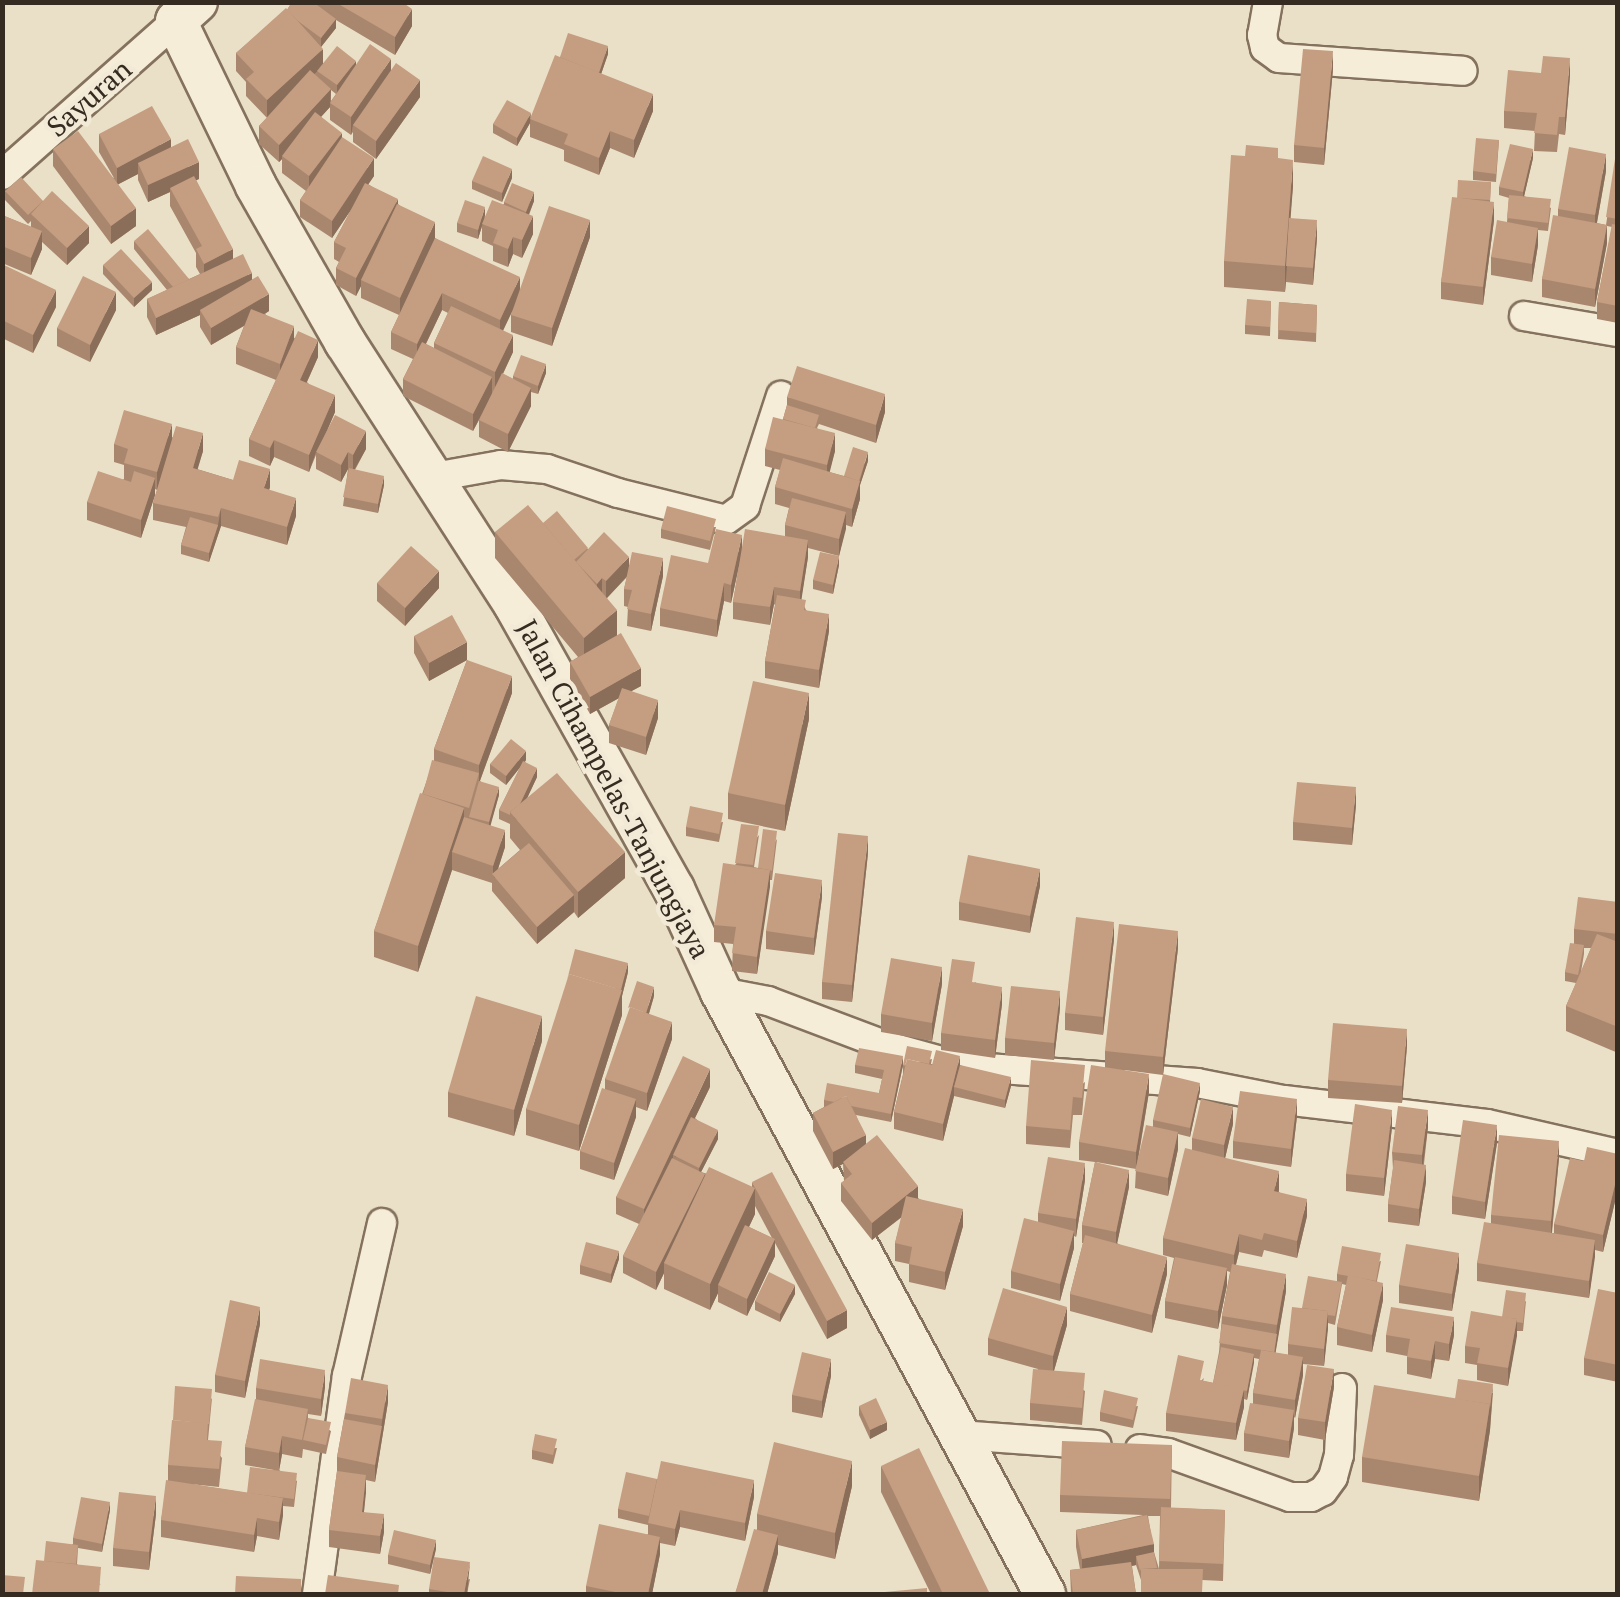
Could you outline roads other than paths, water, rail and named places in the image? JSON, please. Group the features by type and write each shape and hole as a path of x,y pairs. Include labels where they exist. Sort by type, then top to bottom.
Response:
{"main road":[{"name":"Jalan Cihampelas-Tanjungjaya","path":"187,12 256,186 346,342 516,606 646,839 721,992 1045,1594"}],"street":[{"path":"1268,2 1262,35 1265,48 1279,58 1463,71"},
{"name":"Sayuran","path":"2,175 187,12"},
{"path":"1524,316 1618,332"},
{"path":"434,477 502,465 547,469 618,493 726,520 745,506 781,396"},
{"path":"721,992 768,1001 887,1046 959,1066 1197,1084 1284,1100 1488,1124 1618,1154"},
{"path":"317,1594 347,1376 382,1223"},
{"path":"958,1435 1168,1454 1290,1497 1311,1497 1324,1491 1333,1477 1339,1455 1342,1388"}]}
